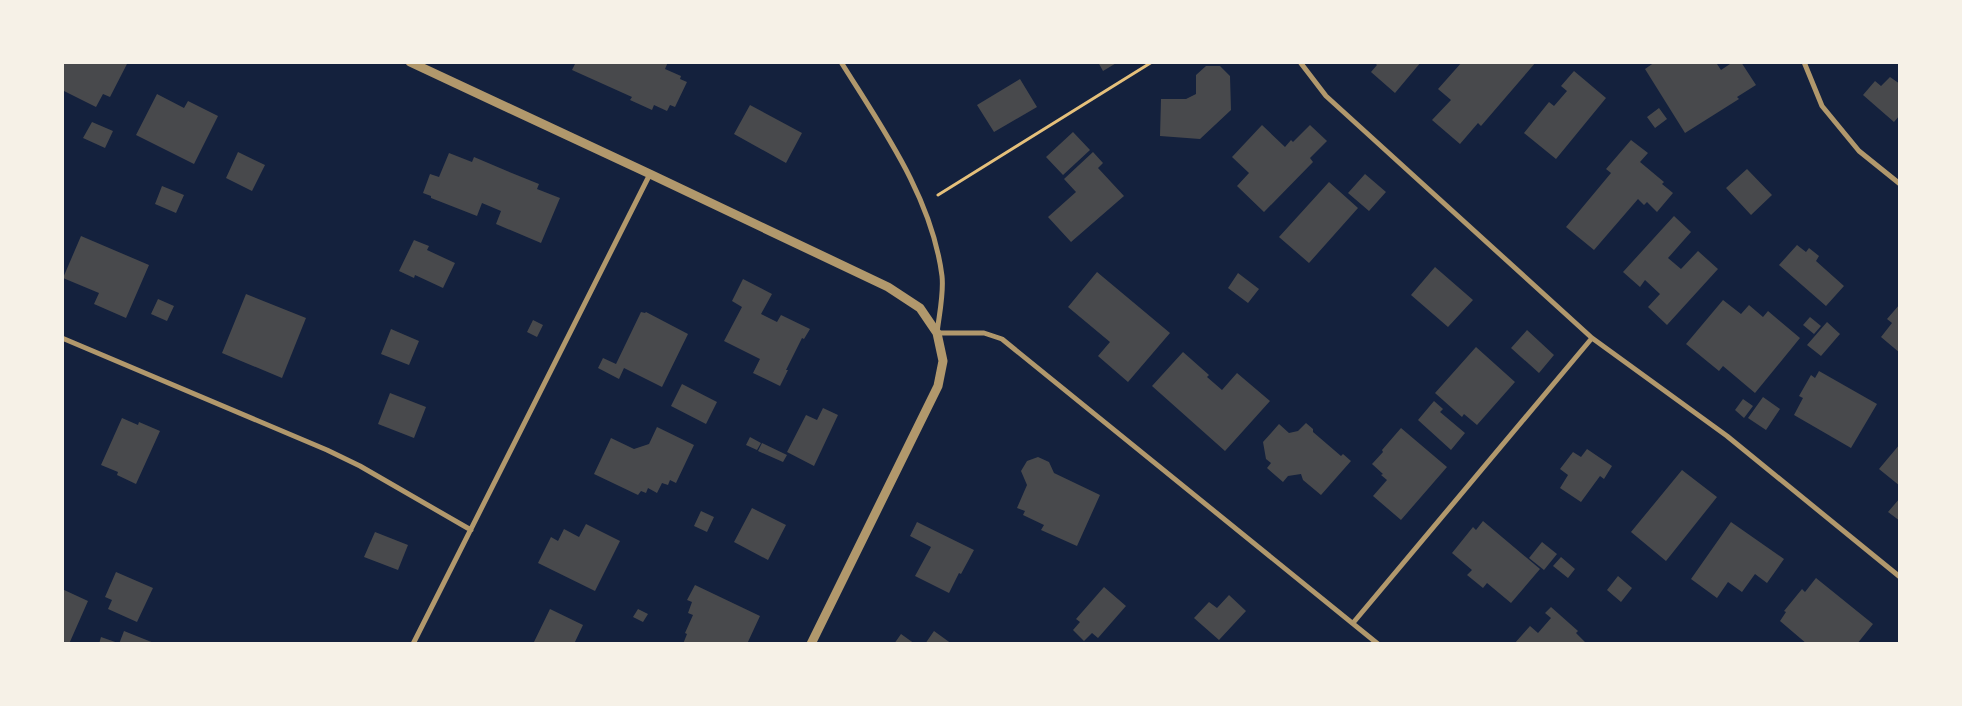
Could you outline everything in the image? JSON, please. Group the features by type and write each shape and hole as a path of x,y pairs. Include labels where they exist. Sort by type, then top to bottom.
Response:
{"street":[{"path":"410,62 888,287 920,308 937,333"},
{"path":"812,644 938,386 944,361 937,333 942,278 937,250 922,205 898,154 841,62"},
{"path":"1300,62 1326,96 1592,338 1727,436 1900,577"},
{"path":"1804,62 1822,106 1859,151 1900,184"},
{"path":"413,644 650,174"},
{"path":"937,333 984,333 1002,339 1378,644"},
{"path":"62,338 326,450 360,466 471,530"},
{"path":"1354,623 1592,338"}],"path":[{"path":"922,205 1152,62"}],"building":[{"path":"64,62 128,62 110,97 103,94 96,107 62,90"},
{"path":"576,62 668,62 665,69 681,76 680,79 687,82 675,107 670,105 667,111 654,105 652,110 630,100 632,97 572,70"},
{"path":"1098,62 1118,62 1103,71"},
{"path":"1374,62 1421,62 1395,93 1371,72 1377,65"},
{"path":"1462,62 1536,62 1481,126 1478,123 1460,144 1432,120 1451,100 1438,89"},
{"path":"1655,62 1719,62 1717,64 1721,70 1733,62 1741,62 1756,85 1737,97 1739,99 1685,133 1645,69"},
{"path":"1206,66 1220,66 1230,76 1231,110 1200,139 1160,136 1161,99 1186,99 1196,94 1196,75"},
{"path":"1574,71 1606,98 1556,159 1524,133 1549,102 1554,106 1567,91 1561,86"},
{"path":"1890,77 1900,84 1900,115 1894,122 1863,95 1875,81 1881,86"},
{"path":"1020,79 1037,107 994,132 977,105"},
{"path":"157,94 184,108 188,101 218,116 194,164 136,135"},
{"path":"750,105 802,133 786,163 734,134"},
{"path":"1659,108 1667,119 1655,128 1647,117"},
{"path":"92,122 113,131 105,148 83,138"},
{"path":"1262,125 1285,147 1291,140 1293,142 1310,125 1327,141 1310,158 1313,162 1264,212 1237,186 1249,173 1232,157"},
{"path":"1073,132 1090,150 1063,175 1046,157"},
{"path":"1631,140 1648,153 1640,162 1664,182 1662,184 1673,193 1657,212 1647,202 1644,205 1638,199 1594,250 1566,227 1611,173 1606,169"},
{"path":"238,152 265,165 252,191 226,178"},
{"path":"1093,152 1103,163 1098,168 1124,196 1071,242 1048,217 1076,192 1064,179"},
{"path":"449,153 472,162 474,157 539,184 537,189 560,198 541,243 496,224 501,211 482,203 477,216 423,193 430,174 439,177"},
{"path":"1747,169 1772,195 1751,215 1726,188"},
{"path":"1365,174 1386,192 1369,211 1348,193"},
{"path":"1329,182 1358,208 1309,263 1279,237"},
{"path":"162,186 184,195 176,213 155,204"},
{"path":"1674,216 1691,232 1668,258 1681,269 1698,251 1718,269 1667,325 1648,307 1660,294 1645,280 1640,287 1623,272"},
{"path":"81,236 149,265 126,318 94,304 99,293 63,278"},
{"path":"414,240 429,246 427,250 455,263 443,288 415,275 414,278 399,271"},
{"path":"1797,245 1806,252 1809,248 1819,256 1816,261 1844,286 1826,306 1779,265"},
{"path":"1435,267 1473,300 1448,327 1411,295"},
{"path":"1097,272 1170,333 1128,382 1098,356 1110,342 1068,307"},
{"path":"1238,273 1259,289 1248,303 1228,288"},
{"path":"743,279 772,294 761,314 777,322 781,315 810,329 804,339 802,338 780,386 753,373 760,359 724,341 742,307 732,301"},
{"path":"246,294 306,318 282,378 222,353"},
{"path":"158,299 174,306 167,321 151,314"},
{"path":"1723,300 1741,314 1749,305 1763,317 1768,311 1800,338 1755,393 1723,366 1719,371 1686,344"},
{"path":"1900,304 1900,353 1881,337 1892,323 1887,319"},
{"path":"641,312 646,312 688,334 662,387 624,368 619,379 598,368 603,358 616,364"},
{"path":"1810,317 1821,326 1814,334 1803,325"},
{"path":"533,320 543,325 537,337 527,332"},
{"path":"1827,322 1840,334 1821,356 1807,345"},
{"path":"391,329 419,341 409,365 381,354"},
{"path":"1527,330 1554,355 1539,373 1511,348"},
{"path":"1476,347 1515,382 1477,425 1464,414 1462,417 1435,393"},
{"path":"1183,352 1209,375 1207,377 1222,390 1237,373 1270,401 1225,451 1152,386"},
{"path":"1819,371 1877,404 1851,448 1794,415 1803,398 1799,396 1811,375 1815,378"},
{"path":"682,384 717,402 706,424 671,406"},
{"path":"390,393 426,407 414,438 378,424"},
{"path":"1763,397 1780,409 1766,430 1748,418"},
{"path":"1743,399 1753,406 1744,418 1735,410"},
{"path":"1434,401 1443,409 1440,412 1465,433 1451,450 1418,420"},
{"path":"823,408 838,415 814,466 787,452 806,415 817,420"},
{"path":"122,418 138,425 139,422 160,431 136,484 117,475 118,472 101,465"},
{"path":"1306,423 1313,429 1313,432 1341,456 1343,454 1351,461 1321,495 1303,480 1301,474 1288,476 1283,482 1267,468 1271,463 1266,459 1263,442 1279,424 1289,433 1298,431"},
{"path":"657,427 694,445 676,483 670,480 668,485 662,483 657,493 648,488 646,493 641,491 638,495 594,474 611,438 634,449 649,444"},
{"path":"1401,428 1447,467 1401,520 1373,496 1387,480 1372,464"},
{"path":"750,437 761,443 757,450 746,445"},
{"path":"762,443 787,455 783,462 758,451"},
{"path":"1900,444 1900,486 1879,469"},
{"path":"1587,449 1612,466 1604,479 1600,476 1581,502 1560,488 1568,475 1560,469 1573,452 1581,457"},
{"path":"1038,457 1049,462 1054,473 1100,495 1077,546 1041,530 1044,525 1023,515 1025,511 1017,508 1027,485 1021,471 1027,461"},
{"path":"1682,470 1717,497 1666,561 1631,532"},
{"path":"1900,498 1900,521 1888,512"},
{"path":"752,508 786,525 768,560 734,542"},
{"path":"701,511 714,517 707,532 694,526"},
{"path":"1483,521 1540,569 1511,603 1487,583 1483,588 1467,575 1472,570 1452,553 1473,527 1476,530"},
{"path":"917,522 974,550 949,593 915,576 931,547 910,536"},
{"path":"1731,522 1784,559 1767,583 1755,574 1742,592 1728,582 1717,598 1691,579"},
{"path":"586,524 620,541 595,591 538,563 551,537 558,541 564,529 579,537"},
{"path":"375,532 408,545 398,570 364,557"},
{"path":"1542,542 1557,554 1544,570 1529,558"},
{"path":"1561,557 1575,569 1568,578 1553,566"},
{"path":"116,572 153,588 137,622 108,609 112,600 105,597"},
{"path":"1618,576 1632,588 1621,602 1607,590"},
{"path":"1816,578 1873,624 1857,644 1807,644 1780,621 1786,612 1784,611 1802,589 1805,592"},
{"path":"695,585 760,616 747,644 683,644 687,634 685,633 693,615 688,613 692,602 687,600"},
{"path":"1104,587 1126,606 1098,638 1092,633 1084,641 1073,630 1080,622 1076,619"},
{"path":"62,589 88,601 69,644 62,644"},
{"path":"1229,595 1246,611 1219,640 1194,618 1209,602 1217,608"},
{"path":"1551,607 1578,631 1576,633 1587,644 1514,644 1530,626 1538,633 1551,618 1545,613"},
{"path":"550,609 583,625 574,644 533,644"},
{"path":"638,609 648,614 643,622 633,617"},
{"path":"124,631 154,643 154,644 119,644"},
{"path":"934,631 952,644 925,644"},
{"path":"901,634 915,644 894,644"},
{"path":"101,637 118,643 118,644 99,644"}]}
